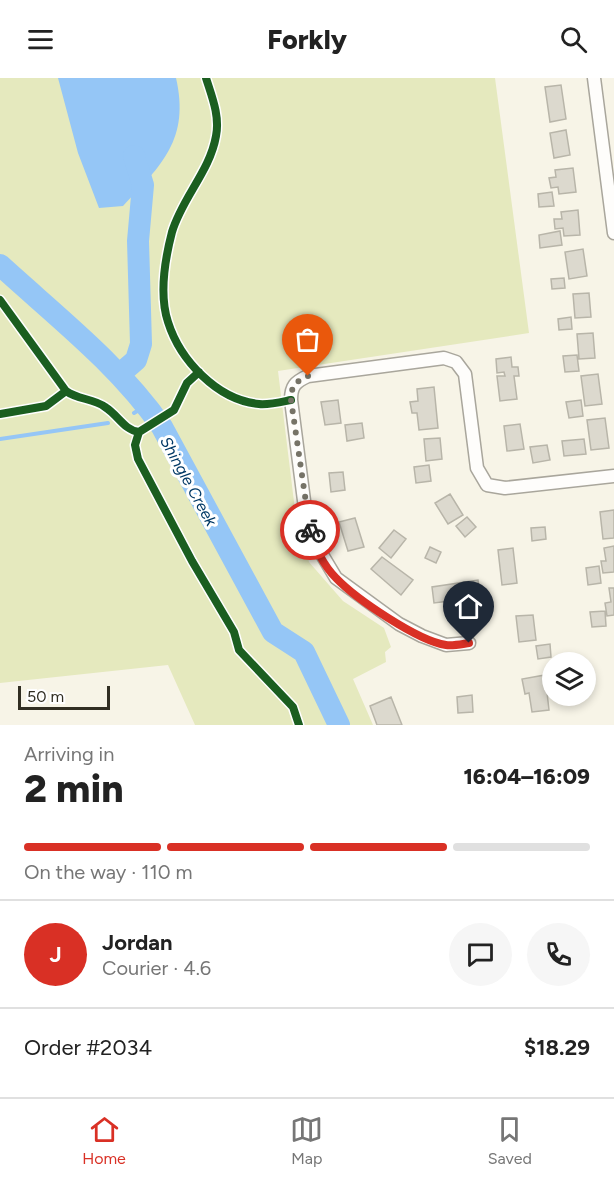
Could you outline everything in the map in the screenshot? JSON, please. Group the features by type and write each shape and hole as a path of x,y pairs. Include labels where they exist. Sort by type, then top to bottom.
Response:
{"street":[{"path":"594,78 608,136 614,233"},
{"path":"469,643 446,645 399,624 336,578 322,559 312,538 306,516 291,390 297,381 308,376 444,358 456,362 465,374 477,468 487,485 505,488 614,476"}],"green space":[{"path":"0,78 495,78 529,333 278,371 295,510 309,562 343,601 384,628 391,647 385,652 386,662 353,679 373,725 195,725 168,665 0,683"}],"water":[{"path":"58,78 176,78 179,118 176,134 161,164 123,206 99,208 78,153"}],"building":[{"path":"561,85 566,119 550,122 545,87"},
{"path":"566,130 570,155 554,158 550,133"},
{"path":"573,168 576,192 559,194 558,187 551,188 549,178 556,177 555,170"},
{"path":"552,192 554,206 539,207 538,194"},
{"path":"578,210 580,235 564,236 563,228 555,229 554,219 562,219 561,212"},
{"path":"560,231 562,245 540,248 539,235"},
{"path":"583,249 587,276 569,279 565,252"},
{"path":"564,278 565,288 552,289 551,279"},
{"path":"589,293 591,317 575,318 573,294"},
{"path":"571,317 572,329 559,330 558,319"},
{"path":"593,333 595,358 579,359 577,334"},
{"path":"577,355 579,371 565,372 563,356"},
{"path":"511,357 512,367 518,367 519,376 514,376 517,399 500,401 497,376 505,376 504,372 497,373 496,359"},
{"path":"598,374 602,404 585,406 581,376"},
{"path":"434,387 438,428 419,430 417,413 412,413 410,402 418,401 417,389"},
{"path":"338,400 341,423 325,425 321,402"},
{"path":"581,400 583,416 569,418 566,402"},
{"path":"605,418 609,448 591,450 587,420"},
{"path":"362,423 364,438 347,441 345,425"},
{"path":"520,424 524,449 507,451 504,426"},
{"path":"440,438 442,459 426,461 424,439"},
{"path":"584,439 586,454 564,456 562,441"},
{"path":"547,445 550,460 533,463 530,447"},
{"path":"429,465 431,481 416,483 414,467"},
{"path":"343,472 345,490 331,492 329,473"},
{"path":"450,494 463,515 448,524 435,503"},
{"path":"614,510 614,538 603,539 600,512"},
{"path":"467,517 476,527 465,537 456,526"},
{"path":"355,518 364,547 348,551 339,522"},
{"path":"545,527 546,539 532,541 531,528"},
{"path":"394,530 406,539 391,558 379,548"},
{"path":"614,546 614,572 603,573 601,561 606,561 604,548"},
{"path":"430,547 441,552 436,563 425,558"},
{"path":"513,548 517,583 502,585 498,550"},
{"path":"382,557 413,580 401,595 371,569"},
{"path":"599,566 601,583 588,585 586,568"},
{"path":"478,580 480,597 434,603 432,587"},
{"path":"609,588 614,588 614,615 607,616 605,603 611,602"},
{"path":"605,611 606,626 592,627 590,612"},
{"path":"533,615 536,640 519,642 516,616"},
{"path":"550,644 551,652 542,652 542,658 538,659 536,646"},
{"path":"542,676 542,706 549,706 549,710 532,712 529,693 525,694 522,679"},
{"path":"472,695 473,712 458,713 457,697"},
{"path":"391,697 402,725 377,725 370,706"}],"waterway":[{"path":"121,373 136,360 141,344 138,241 143,185 134,156"},
{"name":"Shingle Creek","path":"0,265 65,322 106,362 145,404 162,427 273,632 304,652 339,725"},
{"path":"134,413 147,405"},
{"path":"0,439 108,423"}],"cycle path":[{"path":"206,78 216,114 216,136 208,161 182,208 172,232 165,265 163,289 165,311 181,350 202,376 215,386 229,395 259,404 291,400"},
{"path":"0,300 66,391 46,406 0,414"},
{"path":"199,372 187,383 174,410 139,432 135,445 138,459 192,561 234,632 239,650 293,707 299,725"},
{"path":"66,391 100,404 129,428 139,432"}],"way so far":[{"path":"308,376 297,381 291,390 291,400 306,516 310,530"}],"route":[{"path":"310,530 322,559 336,578 353,592 399,624 422,636 446,645 469,643"}]}
